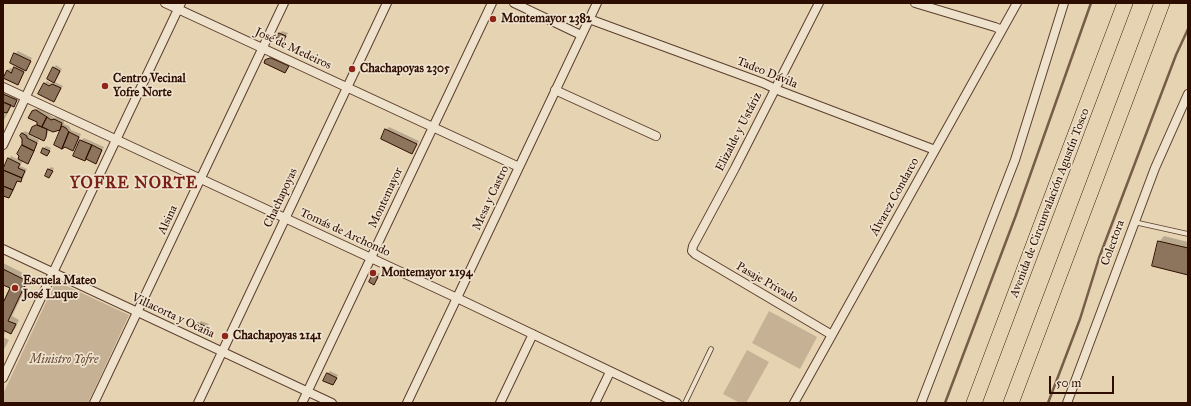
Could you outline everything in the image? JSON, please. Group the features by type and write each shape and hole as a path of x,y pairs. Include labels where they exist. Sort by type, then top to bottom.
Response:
{"highway":[{"path":"1069,152 1085,87 1115,3"},
{"name":"Avenida de Circunvalación Agustín Tosco","path":"974,403 1125,3"},
{"path":"1010,403 1162,3"},
{"path":"1146,45 1173,3"}],"street":[{"path":"3,145 70,3"},
{"name":"José de Medeiros","path":"165,3 180,6 262,48 519,167"},
{"name":"Alsina","path":"94,403 284,3"},
{"name":"Chachapoyas","path":"198,403 387,3"},
{"name":"Montemayor","path":"302,403 492,3"},
{"path":"514,3 581,35"},
{"name":"Mesa y Castro","path":"407,403 596,3"},
{"name":"Elizalde y Ustáriz","path":"692,251 693,246 735,168 819,3"},
{"path":"915,3 1002,30"},
{"name":"Álvarez Condarco","path":"794,403 1017,3"},
{"path":"921,403 1015,160 1064,3"},
{"path":"3,378 180,6"},
{"name":"Tadeo Dávila","path":"589,19 763,83 775,89 935,150"},
{"name":"Tomás de Archondo","path":"3,87 371,258 677,403"},
{"path":"555,90 656,136"},
{"name":"Colectora","path":"1067,403 1154,168 1185,109 1188,94"},
{"name":"Villacorta y Ocaña","path":"3,249 332,403"},
{"name":"Pasaje Privado","path":"692,251 832,335"},
{"path":"500,403 533,334"},
{"path":"595,403 610,372"}],"lane":[{"path":"1134,222 1188,234"},
{"path":"685,403 711,349"}],"green space":[{"name":"Ministro Yofre","path":"56,281 129,315 88,403 4,403 3,394"},
{"path":"769,311 817,337 800,369 752,343"},
{"path":"747,350 769,362 746,403 740,403 723,394"}],"building":[{"path":"279,33 286,36 281,46 278,45 276,39"},
{"path":"14,53 31,61 26,71 10,63"},
{"path":"271,58 289,66 285,73 264,63 265,60"},
{"path":"14,67 24,72 18,85 3,78 7,70 11,73"},
{"path":"53,67 60,71 54,83 47,79"},
{"path":"44,83 49,86 52,84 61,88 54,102 38,94"},
{"path":"3,94 17,100 14,107 3,102"},
{"path":"3,102 11,105 7,113 3,112"},
{"path":"36,110 47,117 42,127 37,125 37,122 28,118 32,111"},
{"path":"47,117 51,120 54,119 62,123 60,130 53,132 42,127"},
{"path":"37,125 47,129 44,141 29,134 32,127"},
{"path":"62,126 69,132 62,149 54,145"},
{"path":"385,129 417,144 412,154 381,139"},
{"path":"69,132 79,137 73,151 65,147 62,149"},
{"path":"22,133 27,136 27,138 37,143 34,151 22,145 22,139 20,136"},
{"path":"80,140 92,145 85,161 73,156"},
{"path":"22,145 34,151 28,164 18,159 19,156 17,154"},
{"path":"92,145 102,150 96,164 86,159"},
{"path":"43,148 50,151 47,156 41,153"},
{"path":"8,158 20,164 18,168 25,171 22,178 3,170"},
{"path":"48,169 53,171 49,178 45,176"},
{"path":"3,170 22,178 21,182 17,181 13,190 3,186"},
{"path":"3,186 13,190 9,198 3,196"},
{"path":"1158,241 1188,248 1188,275 1152,266"},
{"path":"3,269 27,281 8,321 16,324 11,334 3,330 3,303 10,288 3,285"},
{"path":"373,274 378,277 374,285 369,282"},
{"path":"198,323 207,327 204,333 195,329"},
{"path":"327,373 337,378 333,385 323,381"}],"waterway":[{"path":"945,403 1016,215 1091,3"},
{"path":"1048,403 1080,319 1099,258 1176,55 1188,29"}],"place":[{"name":"Montemayor 2382","path":"493,19"},
{"name":"Chachapoyas 2305","path":"352,69"},
{"name":"Centro Vecinal Yofre Norte","path":"105,86"},
{"name":"Montemayor 2194","path":"373,273"},
{"name":"Escuela Mateo José Luque","path":"15,288"},
{"name":"Chachapoyas 2141","path":"225,336"}],"district":[{"name":"YOFRE NORTE","path":"134,184"}]}
